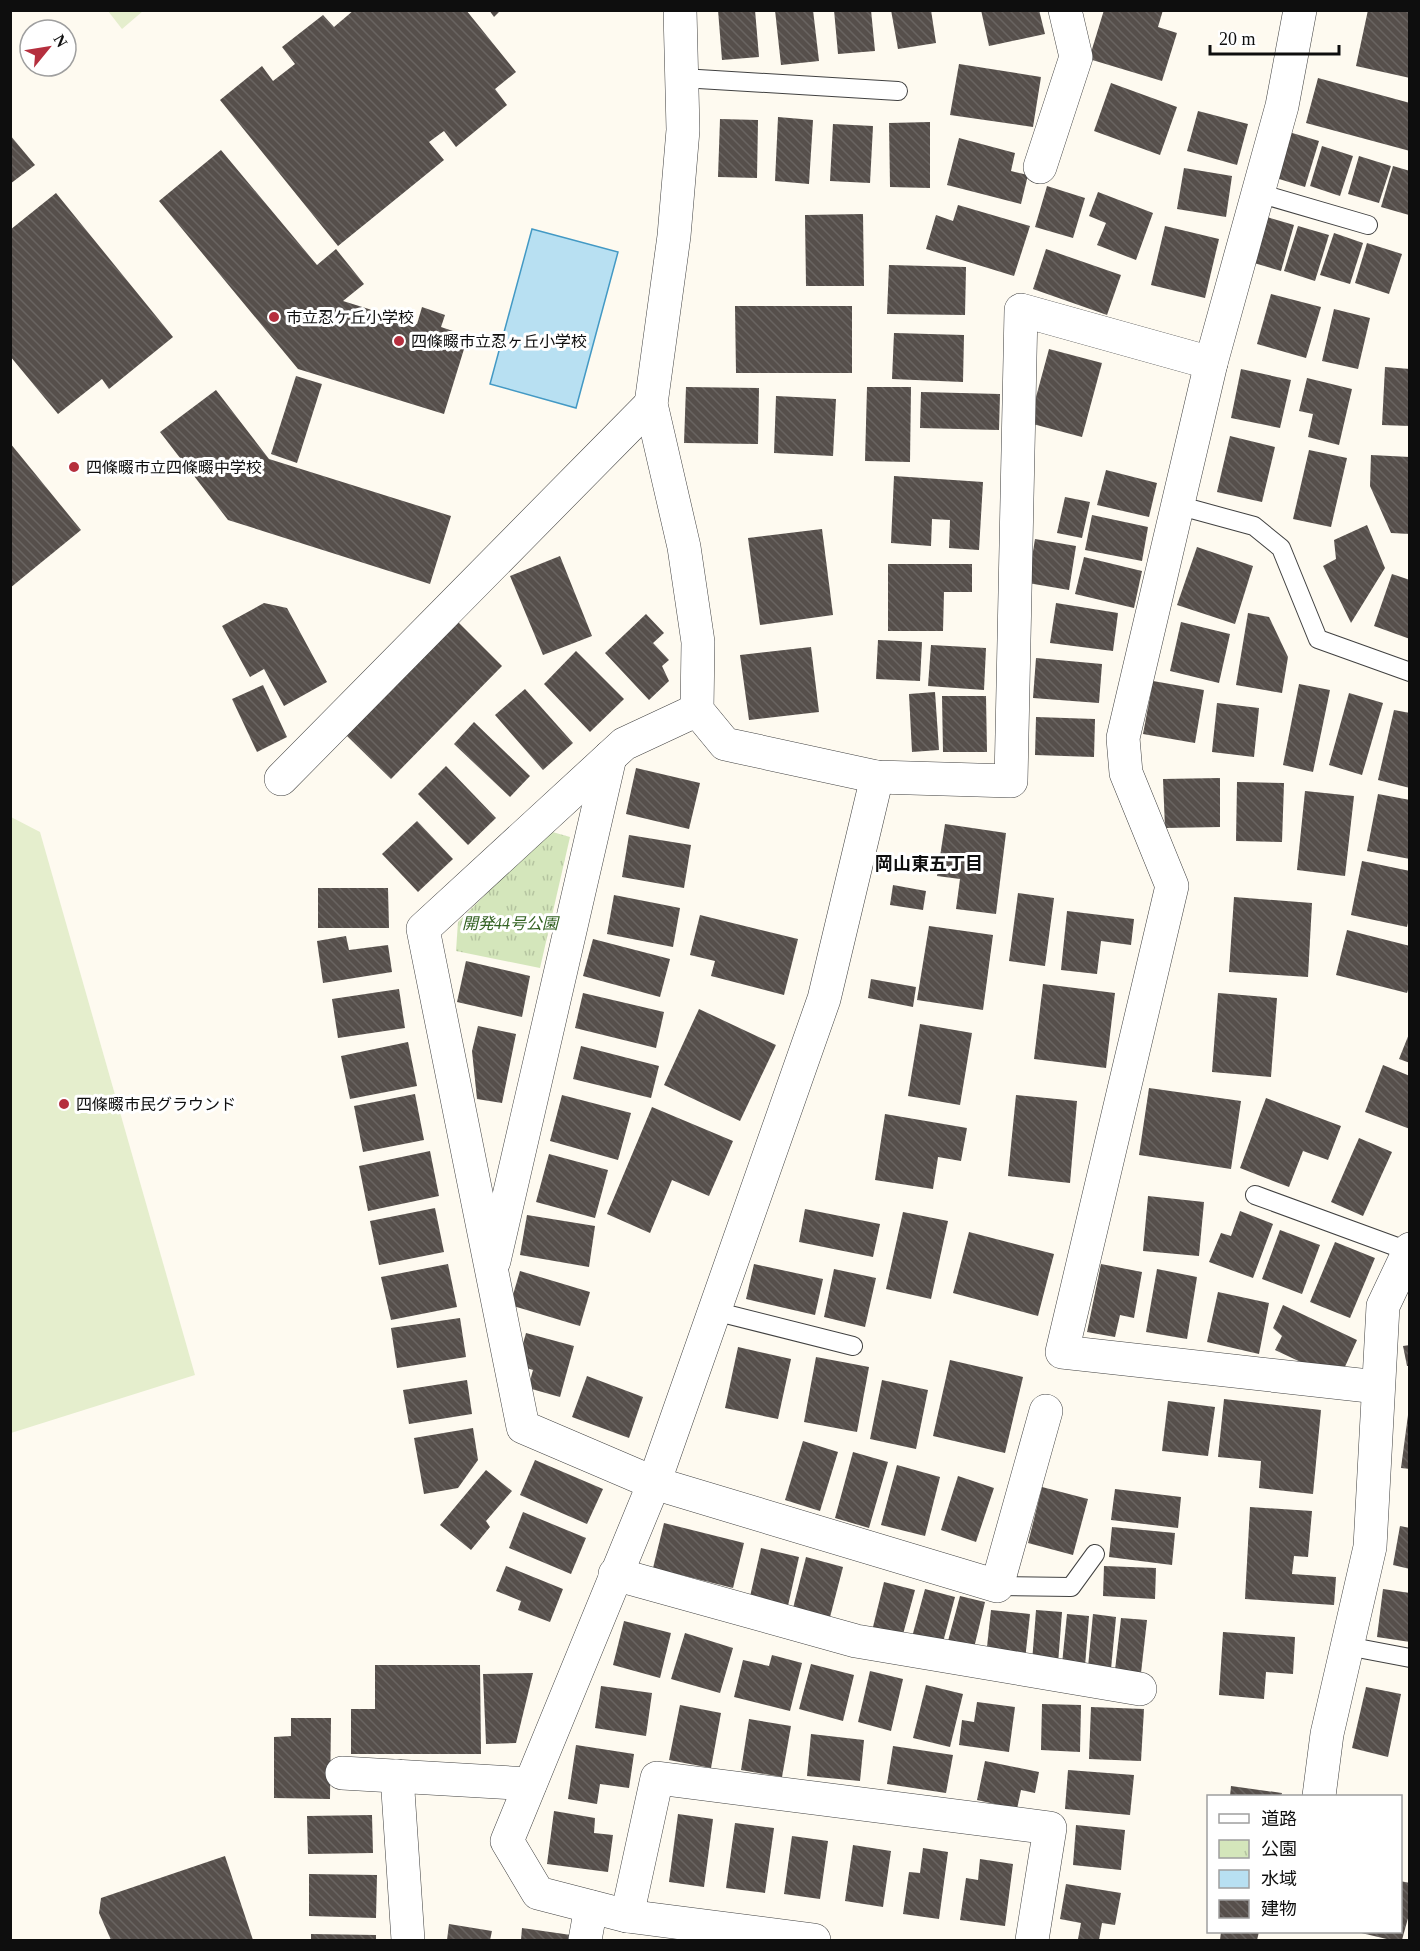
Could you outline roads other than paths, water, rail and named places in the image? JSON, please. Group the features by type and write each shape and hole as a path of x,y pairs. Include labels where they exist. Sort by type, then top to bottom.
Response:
{"street":[{"path":"680,10 683,130 675,236 651,404 684,547 698,642 698,710 725,744 877,777 1011,781 1021,310 1211,363"},
{"path":"1040,167 1076,57 1065,10"},
{"path":"1300,10 1282,106 1211,363 1123,738 1126,773 1173,886 1062,1352 1378,1387"},
{"path":"281,779 651,404"},
{"path":"698,710 624,744 423,929 523,1427 654,1482 997,1586 1046,1411"},
{"path":"492,1272 610,757"},
{"path":"808,1940 627,1916 538,1893 507,1841 654,1482 824,999 877,777"},
{"path":"1319,1795 1327,1734 1370,1547 1383,1306 1409,1250"},
{"path":"615,1574 856,1641 1140,1689"},
{"path":"342,1773 530,1784"},
{"path":"397,1776 408,1941"},
{"path":"627,1916 657,1778 1050,1828 1032,1941"},
{"path":"585,1941 591,1907"}],"lane":[{"path":"682,78 898,91"},
{"path":"1258,193 1368,225"},
{"path":"1177,505 1254,526 1281,548 1318,639 1410,672"},
{"path":"1256,1195 1409,1250"},
{"path":"714,1311 853,1346"},
{"path":"997,1586 1071,1587 1095,1554"},
{"path":"1347,1646 1410,1658"}],"water":[{"path":"532,229 618,252 576,408 490,384"}],"place":[{"name":"市立忍ケ丘小学校","path":"274,317"},
{"name":"四條畷市立忍ヶ丘小学校","path":"399,341"},
{"name":"四條畷市立四條畷中学校","path":"74,467"},
{"name":"四條畷市民グラウンド","path":"64,1104"}],"district":[{"name":"岡山東五丁目","path":"929,864"}],"park label":[{"name":"開発44号公園","path":"510,923"}]}
